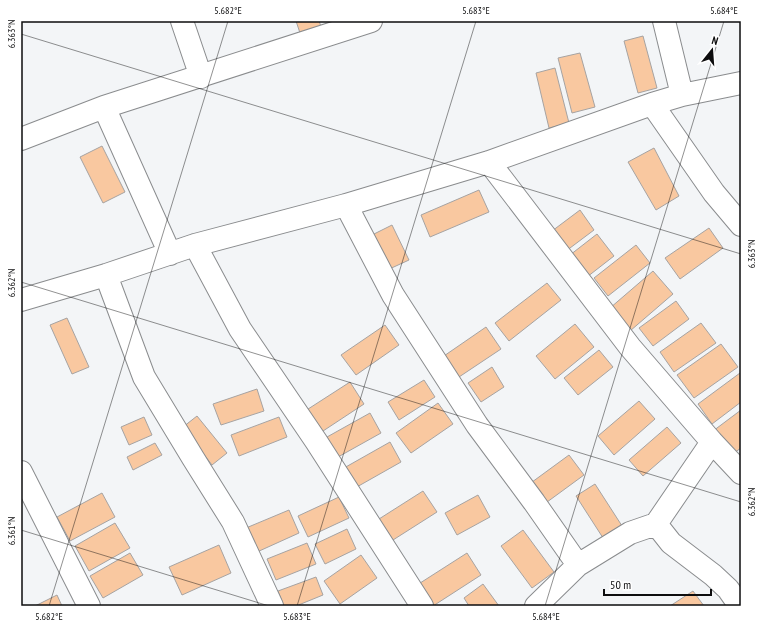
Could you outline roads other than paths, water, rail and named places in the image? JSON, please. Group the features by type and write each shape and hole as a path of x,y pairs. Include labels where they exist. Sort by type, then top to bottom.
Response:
{"street":[{"path":"182,21 201,76"},
{"path":"21,139 104,107 371,21"},
{"path":"664,21 682,95"},
{"path":"21,300 106,275 195,246 346,205 489,162 652,104 682,95 741,83"},
{"path":"652,104 714,193 741,225"},
{"path":"104,107 170,254"},
{"path":"489,162 630,347 712,442 741,473"},
{"path":"346,205 393,295 468,412 534,502 578,566"},
{"path":"195,246 240,329 316,441 422,606"},
{"path":"106,275 144,377 192,458 233,522 272,606"},
{"path":"536,606 578,566 630,533 656,524 712,442"},
{"path":"21,472 89,606"},
{"path":"656,524 671,543 713,575 728,589 740,606"}]}
